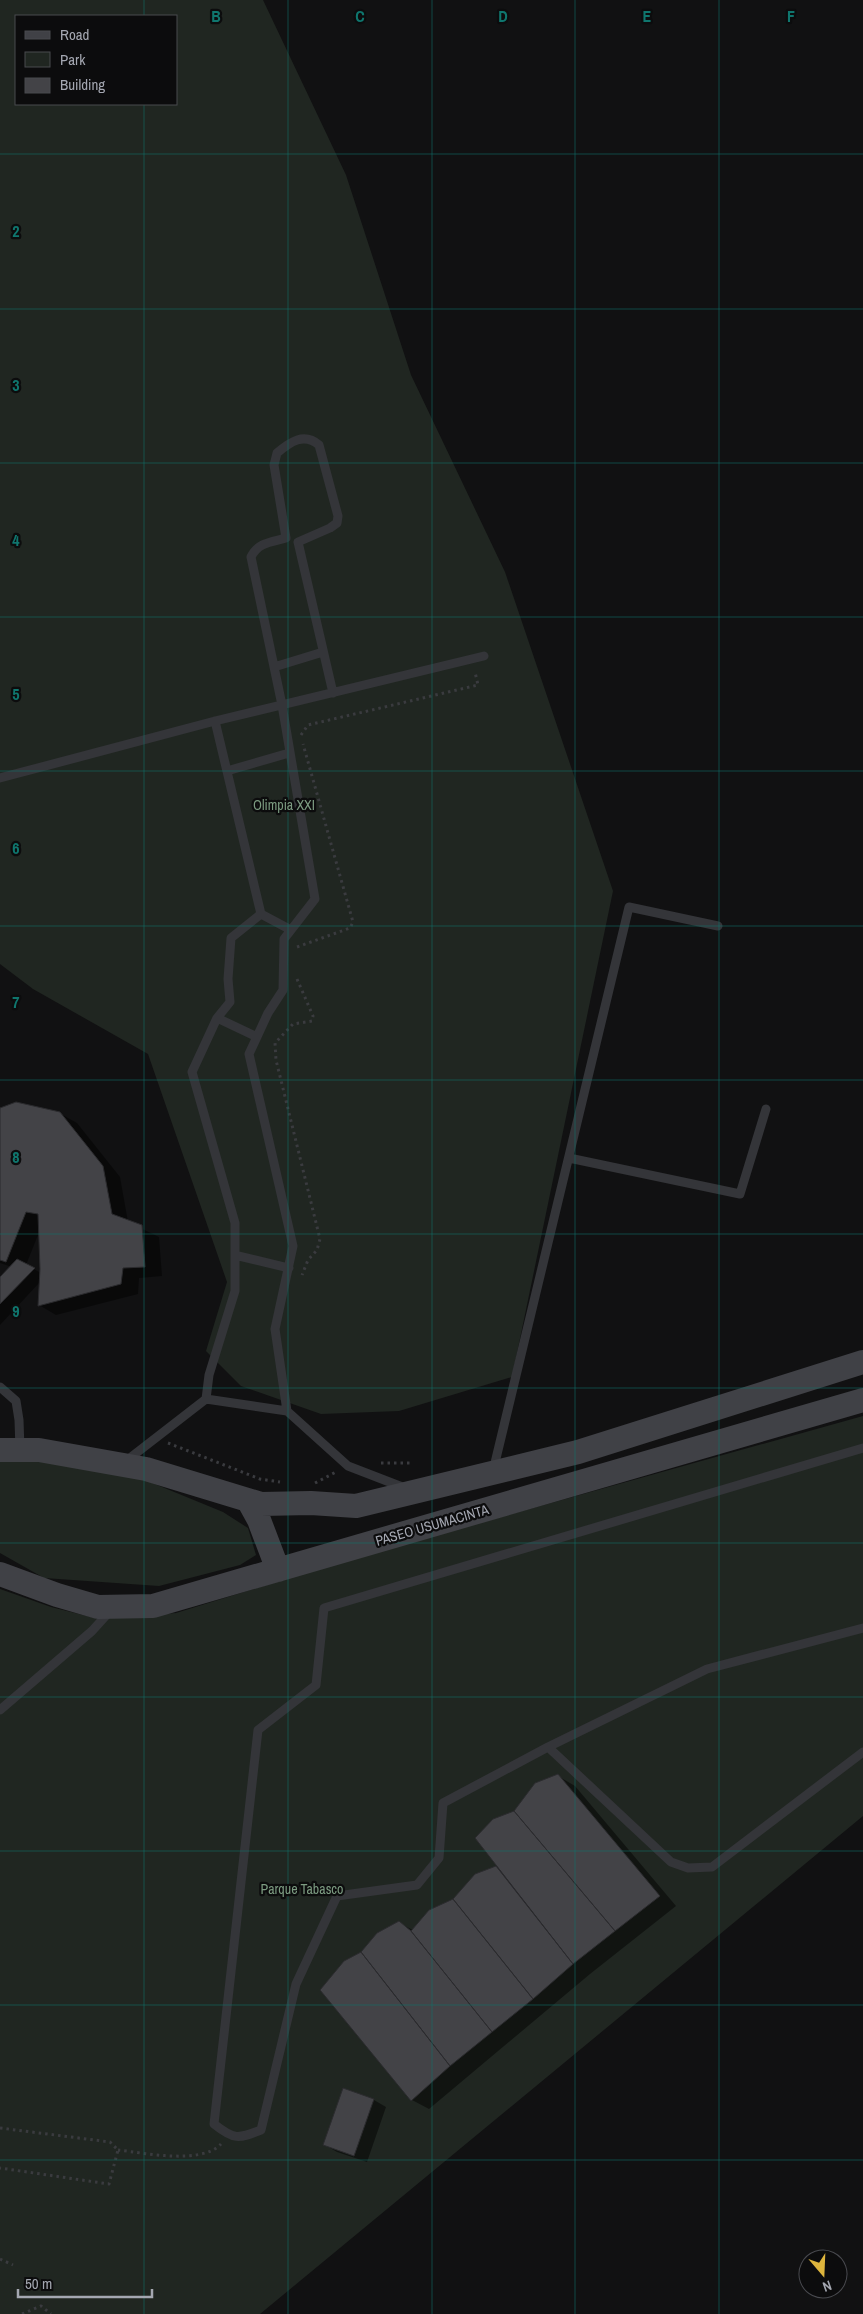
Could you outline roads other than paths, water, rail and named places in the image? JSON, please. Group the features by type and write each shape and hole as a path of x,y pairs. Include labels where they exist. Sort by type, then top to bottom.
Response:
{"main road":[{"path":"10,1450 39,1450 146,1469 261,1504 356,1506 578,1452 863,1362"},
{"name":"PASEO USUMACINTA","path":"0,1574 57,1595 98,1607 153,1606 863,1400"},
{"path":"248,1500 259,1520 278,1570"}],"lane":[{"path":"286,538 274,465 277,452 295,439 313,440 319,445 338,516 337,523 298,542 286,538 261,545 254,550 251,558 282,705 315,899 284,939 283,990 256,1037 249,1054 293,1246 276,1329 287,1411"},
{"path":"298,542 333,693"},
{"path":"274,667 323,652"},
{"path":"0,778 215,721 484,656"},
{"path":"215,721 261,914 291,930"},
{"path":"227,771 289,753"},
{"path":"492,1473 629,907 718,926"},
{"path":"122,1464 206,1399 209,1375 235,1291 235,1223 192,1072 217,1018 230,1002 228,979 231,938 261,914"},
{"path":"217,1018 256,1037"},
{"path":"569,1158 740,1194 766,1109"},
{"path":"235,1255 289,1268"},
{"path":"0,1387 16,1401 19,1420 10,1450"},
{"path":"206,1399 287,1411 348,1466 415,1492"},
{"path":"863,1448 324,1608 316,1685 258,1730 214,2124 229,2136 241,2137 261,2130 296,1984 337,1896 417,1885 439,1858 443,1804 548,1747 707,1669 863,1628"},
{"path":"0,1710 92,1630 114,1607"},
{"path":"548,1747 671,1862 688,1868 712,1867 863,1752"}],"park label":[{"name":"Olimpia XXI","path":"284,805"},
{"name":"Parque Tabasco","path":"302,1889"}]}
